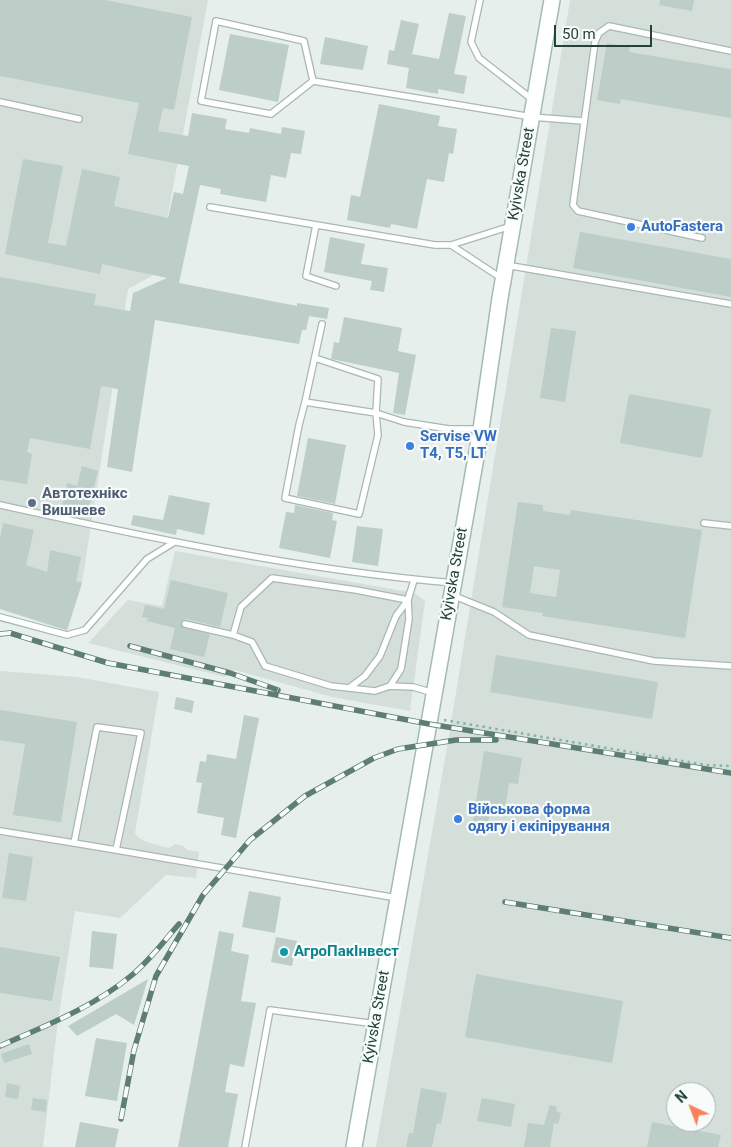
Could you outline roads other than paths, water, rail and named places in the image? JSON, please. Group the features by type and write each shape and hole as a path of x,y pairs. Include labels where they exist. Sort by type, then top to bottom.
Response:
{"main road":[{"name":"Kyivska Street","path":"354,1147 481,429 505,272 552,0"}],"lane":[{"path":"480,0 471,42 473,50 479,58 534,101"},
{"path":"313,81 304,41 216,20 200,101 271,114 313,81 532,117 584,121"},
{"path":"702,238 578,211 573,205 595,42 599,33 609,26 731,51"},
{"path":"0,102 79,119"},
{"path":"210,207 436,245 451,245 513,225"},
{"path":"316,225 306,276 336,286"},
{"path":"451,245 505,272 731,304"},
{"path":"314,358 378,379 376,413 378,435 359,514 285,498 299,425 305,402 314,358 322,324"},
{"path":"305,402 376,413 413,423 450,429 481,429"},
{"path":"0,505 173,543 414,580 453,589 494,612 529,635 654,662 731,666"},
{"path":"704,523 731,526"},
{"path":"0,617 67,635 85,630 147,559 173,543"},
{"path":"233,635 241,607 272,578 356,590 408,600"},
{"path":"390,686 401,669 409,619 408,600 414,580"},
{"path":"349,688 365,676 380,656 396,616 408,600"},
{"path":"184,624 233,635 252,642 265,666 331,686 375,691 390,686 413,687 434,693"},
{"path":"74,843 97,727 141,733 116,850"},
{"path":"0,831 399,898"},
{"path":"245,1147 270,1010 376,1024"}],"railway":[{"path":"0,634 10,633 108,663 429,724 731,773"},
{"path":"130,646 230,673 278,690"},
{"path":"121,1119 134,1050 156,976 203,895 250,840 305,796 374,758 398,749 456,740 496,740"},
{"path":"505,902 731,938"},
{"path":"0,1046 69,1015 102,997 145,963 179,924"}],"place":[{"name":"AutoFastera","path":"631,227"},
{"name":"Servise VW T4, T5, LT","path":"410,446"},
{"name":"Автотехнікс Вишневе","path":"32,503"},
{"name":"Військова форма одягу і екіпірування","path":"458,819"},
{"name":"АгроПакІнвест","path":"284,952"}]}
